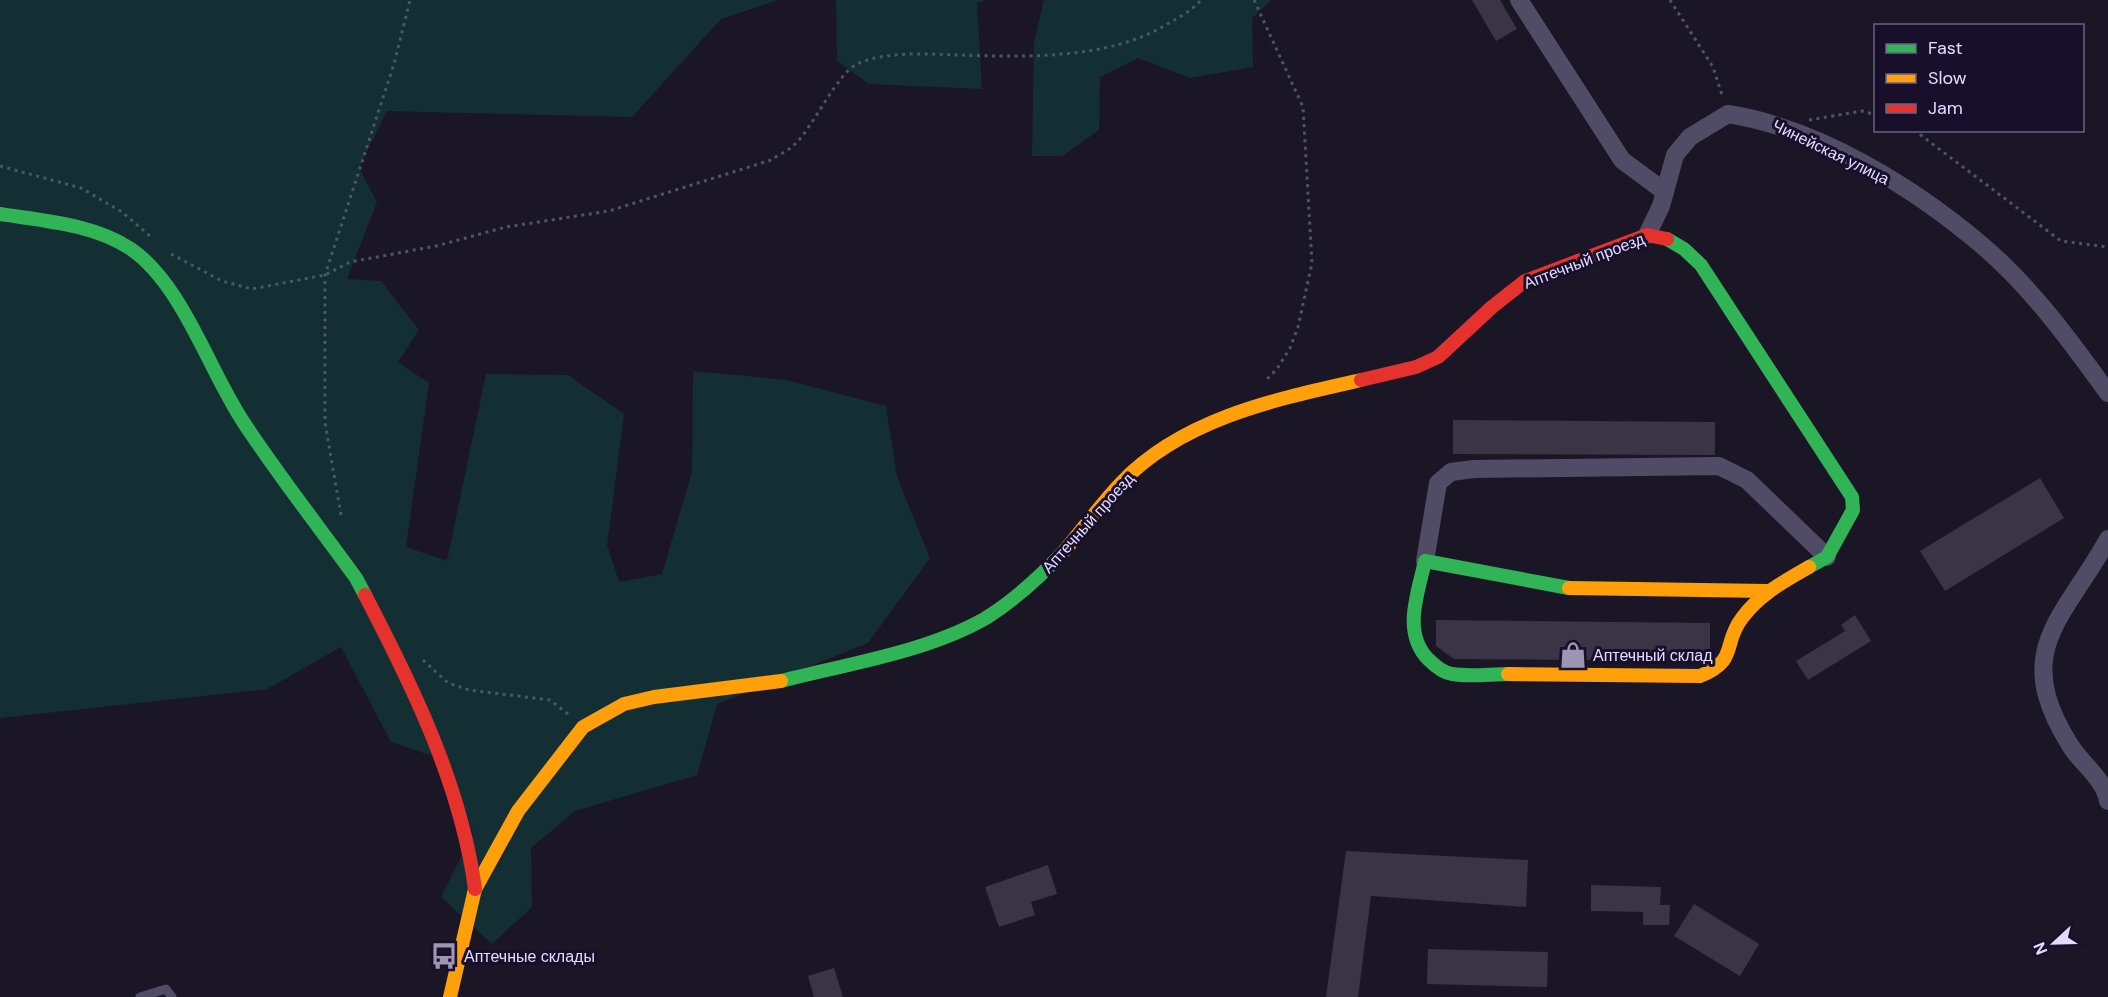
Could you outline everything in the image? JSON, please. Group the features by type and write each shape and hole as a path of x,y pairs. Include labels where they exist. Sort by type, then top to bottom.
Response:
{"street":[{"path":"1519,0 1622,160 1665,192"},
{"path":"1647,235 1665,192 1675,156 1690,137 1728,114"},
{"name":"Чинейская улица","path":"1728,114 1778,125 1868,167 1923,200 1985,248 2045,311 2108,393"},
{"path":"0,214 69,225 105,236 129,248 153,266 175,300 243,422 356,578 407,676 447,780 471,860 475,889"},
{"name":"Аптечный проезд","path":"450,997 475,889 518,811 583,727 624,704 654,697 776,682 932,642 985,618 1033,584 1093,519 1121,483 1158,452 1233,413 1264,402 1416,367 1438,357 1492,307 1525,281 1647,235 1677,244 1701,265 1852,497 1853,510 1827,557"},
{"path":"1719,466 1747,480 1827,557 1767,591 1740,620 1726,658 1717,669 1700,676 1450,674 1433,666 1420,652 1411,634 1425,561 1438,483 1451,472 1474,469 1719,466"},
{"path":"2108,539 2066,601 2051,630 2044,654 2044,687 2050,712 2072,748 2106,788 2108,801"},
{"path":"1425,561 1570,588 1767,591"}],"lane":[{"path":"141,997 166,989 172,997"}],"path":[{"path":"342,523 325,423 325,275 394,64 410,0"},
{"path":"170,254 222,281 252,289 325,275 350,262 436,246 506,227 609,211 771,160 794,145 812,123 828,96 856,64 894,54 1032,57 1085,51 1147,36 1194,8 1201,0"},
{"path":"1254,0 1304,107 1312,263 1298,327 1290,348 1277,369 1263,384"},
{"path":"1670,0 1713,66 1728,114"},
{"path":"1778,125 1862,111 1874,115"},
{"path":"1917,132 2061,241 2108,247"},
{"path":"0,166 81,188 122,212 154,240"},
{"path":"333,511 340,515"},
{"path":"423,659 446,682 469,690 550,700 583,727"}],"green space":[{"path":"0,0 778,0 721,19 632,117 387,111 359,168 377,202 347,279 381,281 419,330 398,362 429,383 406,547 447,561 486,374 568,375 624,414 607,545 619,582 662,574 692,472 693,371 786,380 886,406 897,477 930,558 868,643 717,704 697,775 575,811 531,848 532,907 492,944 441,897 473,833 444,760 391,742 341,647 267,689 0,718"},
{"path":"836,0 986,0 977,3 982,89 869,84 837,61"},
{"path":"1044,0 1271,0 1252,18 1253,67 1190,78 1138,58 1100,77 1099,130 1062,156 1032,156 1034,43"}],"building":[{"path":"1472,0 1500,0 1517,29 1496,41"},
{"path":"1453,420 1715,422 1715,455 1453,454"},
{"path":"2040,478 2064,518 1945,591 1920,551"},
{"path":"1855,615 1871,641 1808,680 1796,661 1845,631 1841,625"},
{"path":"1436,620 1710,623 1710,654 1697,661 1454,659 1436,646"},
{"path":"1346,851 1528,860 1526,907 1371,896 1358,997 1326,997"},
{"path":"1048,865 1057,894 1031,902 1035,915 999,927 985,887"},
{"path":"1591,885 1661,887 1660,905 1670,905 1669,925 1643,925 1643,912 1591,911"},
{"path":"1694,904 1759,944 1740,976 1674,936"},
{"path":"1428,949 1548,952 1547,987 1427,984"},
{"path":"834,968 843,997 814,997 808,976"}],"traffic: fast":[{"path":"0,214 68,225 101,234 131,249 149,265 166,284 180,306 244,423 356,578 365,595"},
{"path":"1667,239 1684,249 1701,265 1852,497 1853,510 1827,557 1809,567"},
{"path":"781,681 886,656 963,630 1008,603 1065,550"},
{"path":"1508,674 1449,673 1428,659 1420,648 1414,625 1416,599 1425,561 1569,588"}],"traffic: slow":[{"path":"1065,550 1121,483 1173,442 1233,414 1297,395 1361,380"},
{"path":"1508,674 1700,676 1720,664 1728,651 1736,627 1756,602 1772,589 1809,567"},
{"path":"1569,588 1767,591"},
{"path":"450,997 475,889 518,811 583,727 624,704 654,697 781,681"}],"traffic: jam":[{"path":"1361,380 1416,367 1438,357 1492,307 1525,281 1647,235 1667,239"},
{"path":"365,595 417,701 447,775 459,812 475,889"}],"place":[{"name":"Аптечный склад","path":"1573,655"},
{"name":"Аптечные склады","path":"444,956"}]}
